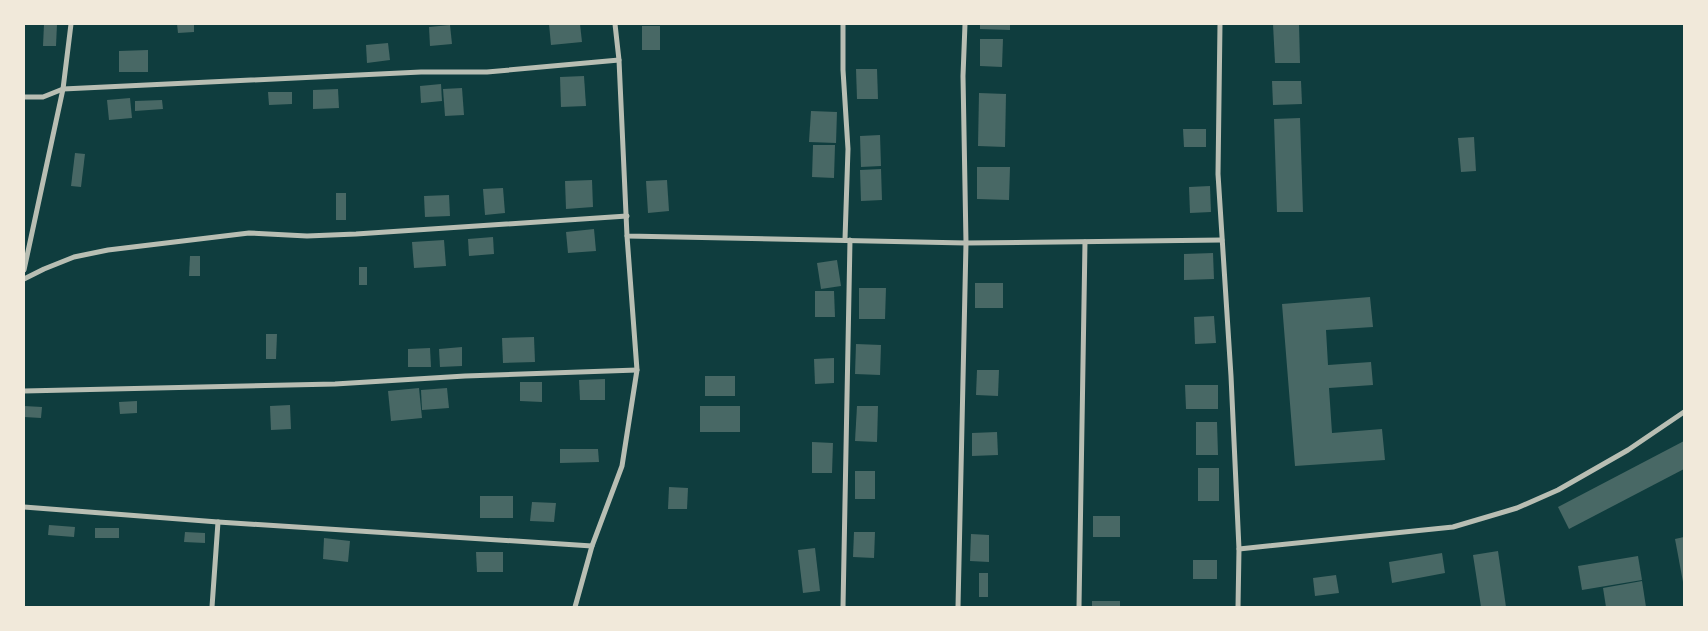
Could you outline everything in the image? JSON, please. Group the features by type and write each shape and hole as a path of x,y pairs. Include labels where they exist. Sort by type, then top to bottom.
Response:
{"street":[{"path":"24,270 63,89 70,24"},
{"path":"575,607 592,546 622,466 637,370 619,60 615,24"},
{"path":"843,24 848,149 843,607"},
{"path":"958,607 966,242 963,76 965,24"},
{"path":"1220,24 1218,174 1231,376 1239,549 1238,607"},
{"path":"24,97 43,97 63,89 421,72 487,72 619,60"},
{"path":"24,280 44,268 74,258 108,250 249,233 307,236 356,234 627,216"},
{"path":"628,236 966,242 1222,240"},
{"path":"1078,607 1085,242"},
{"path":"24,391 335,384 465,376 637,370"},
{"path":"1239,549 1453,527 1517,508 1558,490 1628,450 1684,412"},
{"path":"24,507 218,522 592,546"},
{"path":"212,607 218,522"}],"building":[{"path":"44,24 57,24 56,46 43,46"},
{"path":"177,24 194,24 194,32 178,33"},
{"path":"549,24 580,24 582,42 551,45"},
{"path":"980,24 1010,24 1010,30 980,29"},
{"path":"1273,24 1299,24 1300,63 1275,63"},
{"path":"450,25 452,44 430,46 429,27"},
{"path":"642,26 660,26 660,50 642,50"},
{"path":"980,39 1003,39 1002,67 980,66"},
{"path":"388,43 390,60 367,63 366,45"},
{"path":"148,50 148,72 119,72 119,51"},
{"path":"856,69 877,69 878,99 857,99"},
{"path":"584,76 586,106 561,107 560,77"},
{"path":"1272,81 1301,81 1302,104 1273,105"},
{"path":"441,84 442,101 421,103 420,86"},
{"path":"462,88 464,115 445,116 443,89"},
{"path":"338,89 339,108 313,109 313,90"},
{"path":"268,92 292,92 292,104 269,105"},
{"path":"979,93 1006,94 1005,147 978,146"},
{"path":"130,98 132,118 109,120 107,100"},
{"path":"162,100 163,109 135,111 135,101"},
{"path":"811,111 837,112 836,143 809,142"},
{"path":"1300,118 1303,212 1277,212 1274,119"},
{"path":"1183,129 1206,129 1206,147 1184,147"},
{"path":"880,135 881,166 861,167 860,136"},
{"path":"1474,137 1476,171 1461,172 1458,138"},
{"path":"813,145 835,145 834,178 812,177"},
{"path":"75,153 85,154 81,187 71,186"},
{"path":"977,167 1010,167 1009,200 977,199"},
{"path":"881,169 882,200 861,201 860,170"},
{"path":"592,180 593,207 566,209 565,181"},
{"path":"667,180 669,211 648,213 646,181"},
{"path":"1210,186 1211,212 1190,213 1189,187"},
{"path":"503,188 505,213 485,215 483,189"},
{"path":"336,193 346,193 346,220 336,220"},
{"path":"449,195 450,216 425,217 424,196"},
{"path":"594,229 596,251 568,253 566,232"},
{"path":"493,237 494,254 469,256 468,239"},
{"path":"444,240 446,266 414,268 412,242"},
{"path":"1213,253 1214,279 1184,280 1184,254"},
{"path":"190,256 200,256 200,276 189,276"},
{"path":"837,260 841,286 821,289 817,263"},
{"path":"359,267 367,267 367,285 359,285"},
{"path":"975,283 1003,283 1003,308 975,308"},
{"path":"859,288 886,288 885,319 859,319"},
{"path":"815,291 834,291 835,317 815,317"},
{"path":"1370,297 1373,327 1326,330 1328,365 1371,362 1373,385 1329,388 1332,433 1382,429 1385,460 1295,466 1282,304"},
{"path":"1214,316 1216,343 1195,344 1194,317"},
{"path":"266,334 277,334 276,359 266,359"},
{"path":"534,337 535,362 503,363 502,338"},
{"path":"856,344 881,345 880,375 855,374"},
{"path":"462,347 462,366 440,367 439,349"},
{"path":"430,348 431,367 408,367 408,349"},
{"path":"834,358 834,383 815,384 814,359"},
{"path":"977,370 999,370 998,396 976,395"},
{"path":"705,376 735,376 735,396 705,396"},
{"path":"605,379 605,400 580,400 579,380"},
{"path":"520,382 542,382 542,402 520,401"},
{"path":"1185,385 1218,385 1218,409 1186,409"},
{"path":"419,388 422,418 391,421 388,391"},
{"path":"447,388 449,408 422,410 421,390"},
{"path":"137,401 137,413 120,414 119,402"},
{"path":"290,405 291,429 271,430 270,406"},
{"path":"24,406 42,407 41,418 24,417"},
{"path":"700,406 740,406 740,432 700,432"},
{"path":"857,406 878,406 877,442 855,441"},
{"path":"1196,422 1217,422 1218,455 1196,455"},
{"path":"997,432 998,455 972,456 972,433"},
{"path":"1684,441 1684,469 1569,529 1558,507"},
{"path":"812,442 833,443 832,473 812,473"},
{"path":"560,449 598,449 599,462 560,463"},
{"path":"1198,468 1219,468 1219,501 1198,501"},
{"path":"855,471 875,471 875,499 855,499"},
{"path":"669,487 688,488 687,509 668,509"},
{"path":"480,496 513,496 513,518 480,518"},
{"path":"532,502 556,503 554,522 530,521"},
{"path":"1093,516 1120,516 1120,537 1093,537"},
{"path":"49,525 75,527 74,537 48,535"},
{"path":"95,528 119,528 119,538 95,538"},
{"path":"185,532 205,533 205,543 184,542"},
{"path":"854,532 875,532 874,558 853,557"},
{"path":"971,534 989,535 989,562 970,561"},
{"path":"1684,537 1684,582 1683,582 1675,539"},
{"path":"324,538 350,541 348,562 323,559"},
{"path":"815,548 820,591 803,593 798,550"},
{"path":"1498,551 1506,607 1481,607 1473,555"},
{"path":"476,552 503,552 503,572 477,572"},
{"path":"1442,553 1445,573 1392,583 1389,562"},
{"path":"1638,556 1642,580 1582,590 1578,566"},
{"path":"1193,560 1217,560 1217,579 1193,579"},
{"path":"979,573 988,573 988,597 979,597"},
{"path":"1336,575 1339,593 1315,596 1313,578"},
{"path":"1642,581 1646,607 1606,607 1603,588"},
{"path":"1092,601 1120,601 1120,607 1092,607"}]}
